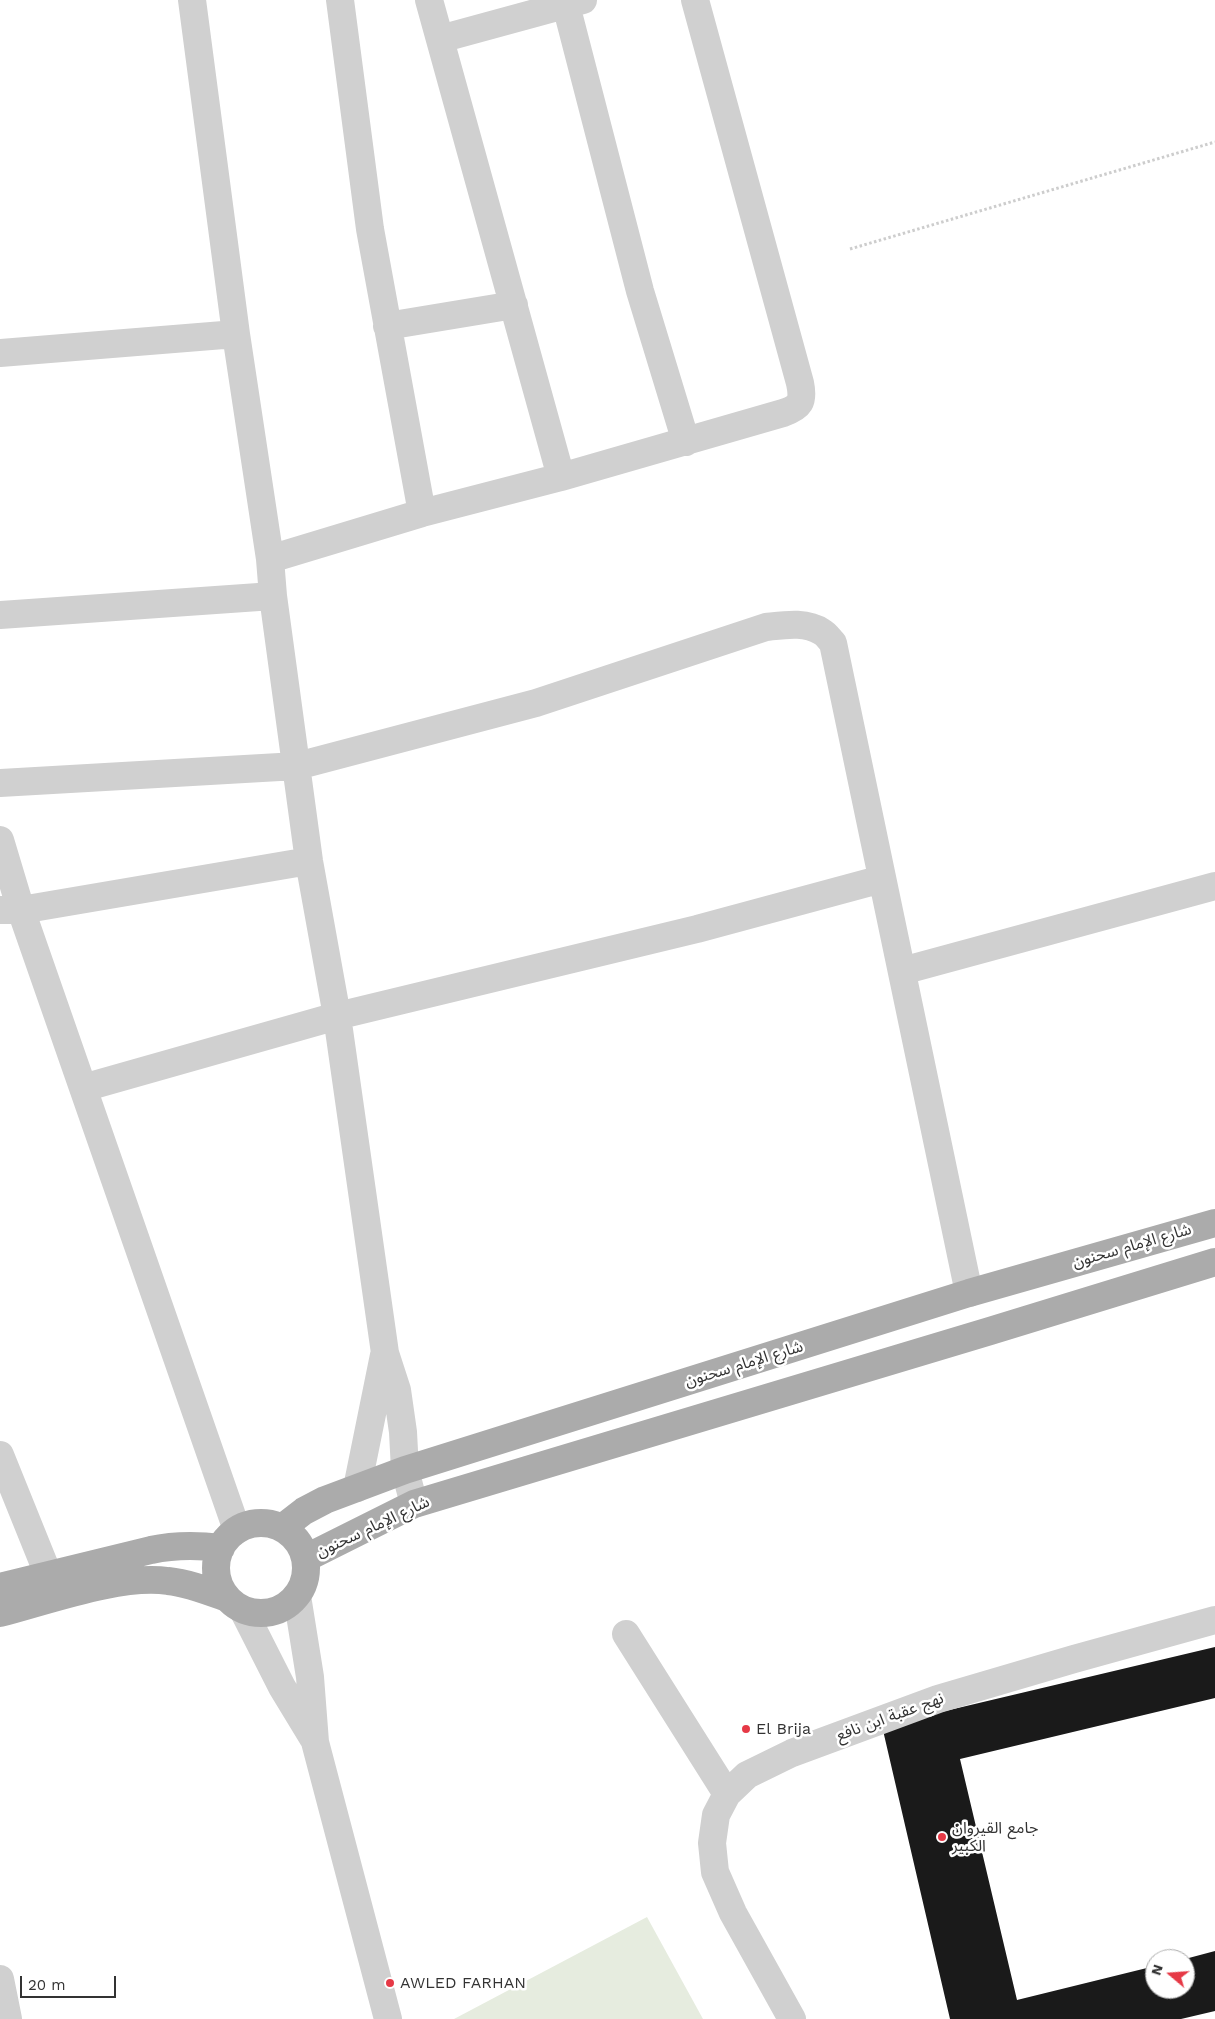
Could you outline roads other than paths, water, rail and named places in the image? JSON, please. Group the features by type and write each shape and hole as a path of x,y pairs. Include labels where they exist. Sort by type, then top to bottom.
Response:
{"main road":[{"name":"شارع الإمام سحنون","path":"282,1528 324,1500 405,1470 969,1293 1215,1222"},
{"name":"شارع الإمام سحنون","path":"306,1558 414,1504 990,1332 1215,1262"},
{"path":"0,1587 169,1546 200,1545 229,1539 252,1524 267,1523 282,1528 297,1540 306,1558 306,1578 297,1596 282,1609 263,1614 183,1583 154,1580 98,1587 0,1613"},
{"path":"229,1539 216,1565 218,1583 235,1604"}],"street":[{"path":"192,0 236,334 270,559 273,596 309,861 337,1016 384,1353 397,1390 403,1432 405,1470 414,1504"},
{"path":"340,0 370,229 422,514"},
{"path":"429,0 561,477"},
{"path":"270,559 422,514 686,442 795,409 800,403 802,394 695,0"},
{"path":"440,39 575,2 640,290 686,442"},
{"path":"387,326 514,305"},
{"path":"0,354 236,334"},
{"path":"0,615 273,596"},
{"path":"0,783 297,766 536,703 766,627 793,624 808,626 822,632 833,643 969,1293"},
{"path":"0,840 11,910 83,1088 229,1539"},
{"path":"11,910 309,861"},
{"path":"83,1088 337,1016 687,932 882,879"},
{"path":"902,971 1215,886"},
{"path":"357,1488 384,1353"},
{"path":"0,1454 48,1574"},
{"path":"297,1596 310,1677 315,1742 388,2019"},
{"path":"235,1604 315,1742"},
{"name":"نهج عقبة ابن نافع","path":"792,2019 733,1913 715,1872 712,1843 716,1815 727,1794 747,1775 792,1753 938,1699 1215,1620"},
{"path":"626,1634 727,1794"},
{"path":"0,1980 8,2019"}],"place":[{"name":"El Brija","path":"746,1729"},
{"name":"جامع القيروان الكبير","path":"942,1837"},
{"name":"AWLED FARHAN","path":"390,1983"}]}
